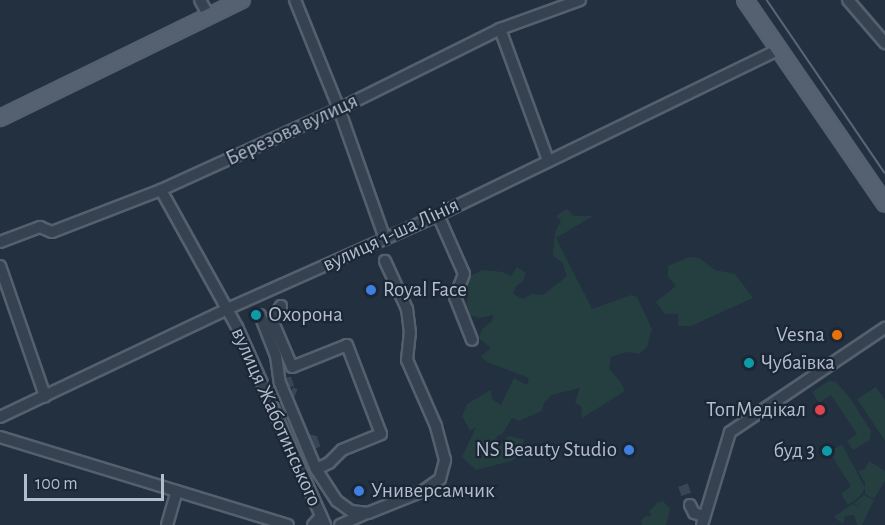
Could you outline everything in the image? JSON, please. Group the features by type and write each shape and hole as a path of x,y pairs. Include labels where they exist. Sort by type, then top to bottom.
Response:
{"main road":[{"path":"0,118 242,0"},
{"path":"745,0 885,204"}],"street":[{"path":"200,0 209,16"},
{"path":"295,0 339,109 385,239"},
{"name":"Березова вулиця","path":"0,242 40,227 52,232 161,190 339,109 500,30 580,0"},
{"path":"848,0 885,43"},
{"path":"500,30 548,160"},
{"name":"вулиця 1-ша Лінія","path":"0,417 225,309 438,214 780,49"},
{"name":"вулиця Жаботинського","path":"161,190 237,327 323,520"},
{"path":"438,214 464,274 455,297 472,340"},
{"path":"340,525 423,491 440,479 445,460 436,426 407,360 410,333 407,309 385,261"},
{"path":"0,266 45,396"},
{"path":"281,306 272,320 292,367 347,345 381,434 342,450 329,463 316,461"},
{"path":"260,315 280,383 337,501 351,512 368,513"},
{"path":"690,505 694,513 703,521 730,432 885,328"},
{"path":"277,367 286,378"},
{"path":"0,437 177,491 264,521 288,525"},
{"path":"167,525 177,491"},
{"path":"313,525 323,520"}],"green space":[{"path":"567,209 574,216 593,216 556,238 592,309 631,295 637,297 652,329 647,347 639,354 626,352 611,357 609,369 620,381 625,391 582,418 581,406 575,403 580,388 551,395 544,403 542,411 519,421 512,418 502,434 496,437 500,446 508,436 524,439 521,454 511,461 476,470 462,457 476,427 470,431 462,416 467,404 491,390 492,399 501,405 514,378 527,385 529,378 487,362 481,356 491,348 479,338 482,329 492,321 493,315 479,318 470,315 467,305 469,277 482,270 503,272 511,276 517,267 526,273 513,294 523,299 531,294 543,295 567,276 562,262 553,256 555,232 561,221 556,216"},
{"path":"689,257 699,258 715,270 735,274 753,298 691,326 678,326 678,314 665,314 656,302 676,286 668,277 668,266"},
{"path":"830,380 835,381 850,398 871,431 870,440 853,450 847,441 857,434 831,395 819,403 812,392"},
{"path":"876,387 885,400 885,441 857,399"},
{"path":"842,444 865,488 860,496 848,505 841,494 851,486 829,452"},
{"path":"869,461 885,471 885,481 874,499 865,494 865,483 858,471 865,469"},
{"path":"864,495 874,500 862,525 857,525 854,515 845,516 843,524 834,517 852,504 860,507 854,503"},
{"path":"663,501 670,509 666,525 642,525 641,521 646,515 649,517 651,514 649,512 657,503"}],"tunnel":[{"path":"286,378 291,392 296,394"},
{"path":"313,435 312,439 318,453"},
{"path":"683,485 690,505"}],"tram line":[{"path":"767,0 885,173"}],"place":[{"name":"Royal Face","path":"371,290"},
{"name":"Охорона","path":"256,315"},
{"name":"Vesna","path":"837,335"},
{"name":"Чубаївка","path":"749,363"},
{"name":"ТопМедікал","path":"820,410"},
{"name":"NS Beauty Studio","path":"629,450"},
{"name":"буд 3","path":"827,451"},
{"name":"Универсамчик","path":"359,491"}]}
